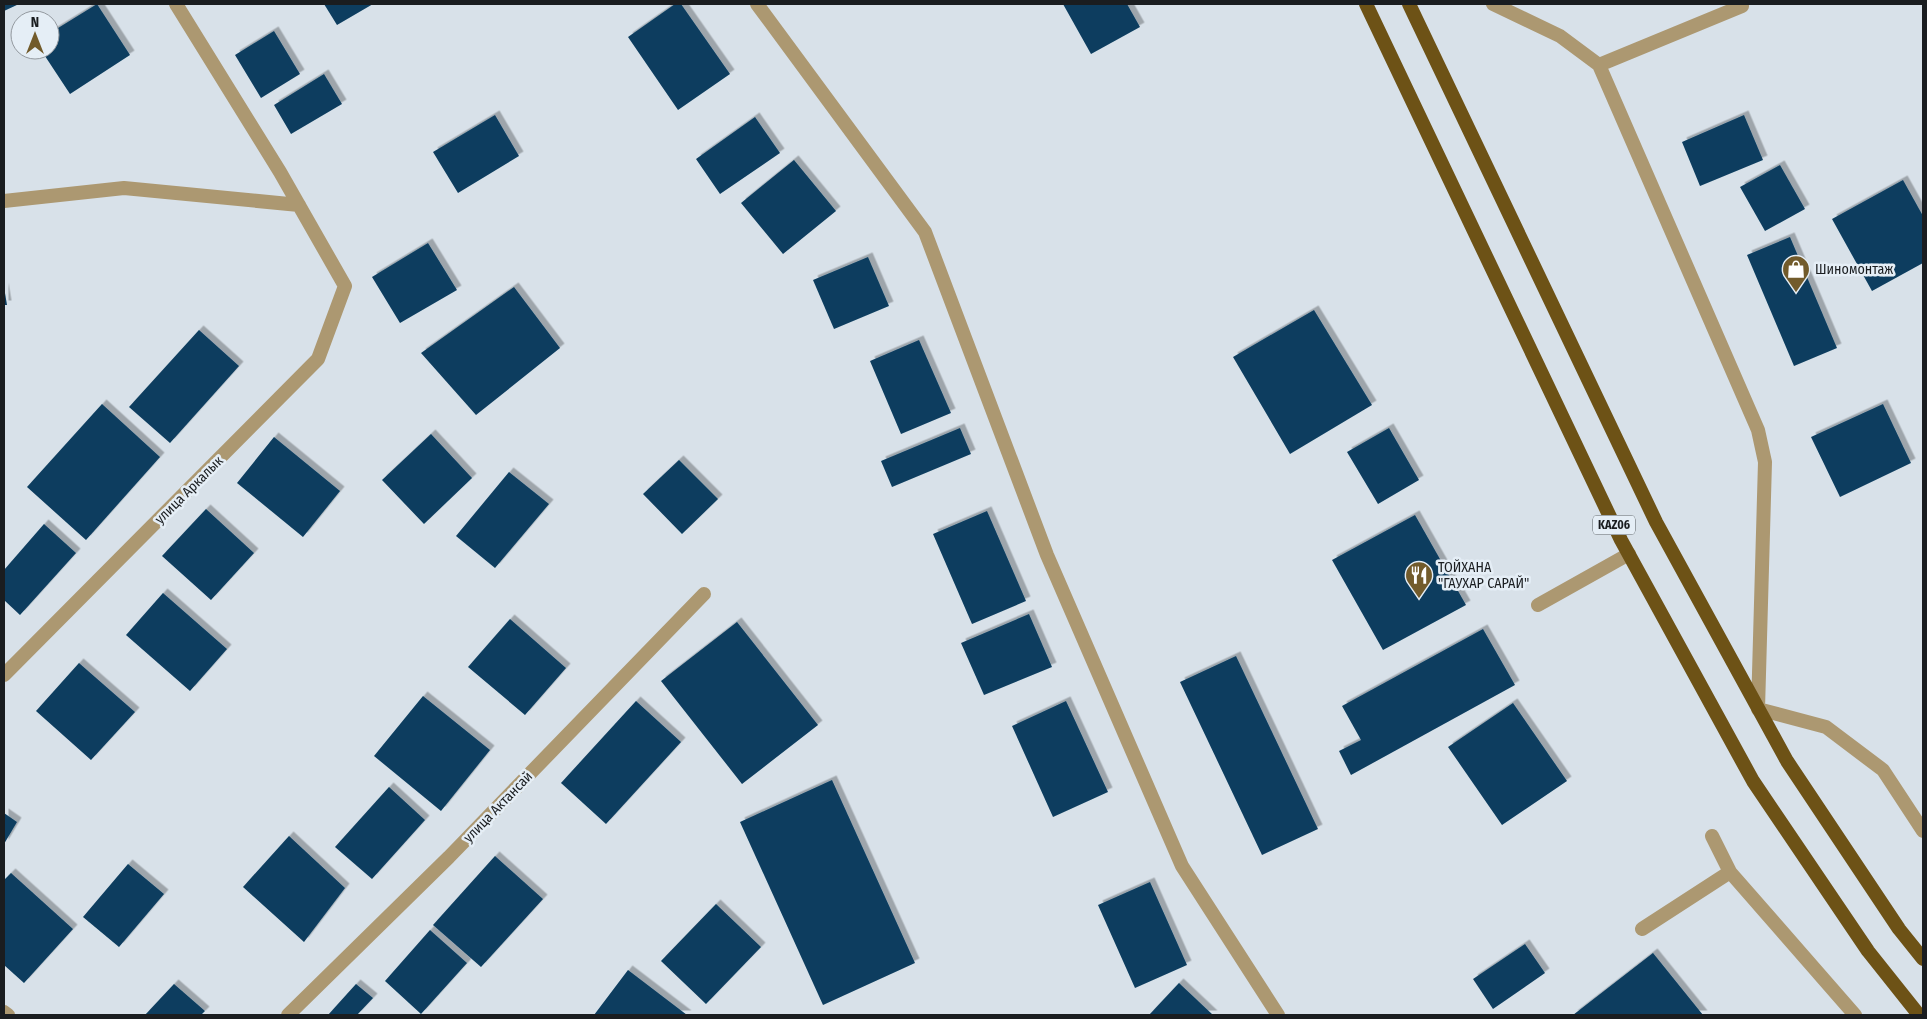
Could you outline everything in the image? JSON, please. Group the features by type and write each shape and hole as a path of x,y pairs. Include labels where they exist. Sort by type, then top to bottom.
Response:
{"highway":[{"name":"KАZ06","path":"1366,4 1629,554 1753,781 1868,952 1919,1015"},
{"name":"KАZ06","path":"1409,4 1656,522 1792,769 1899,929 1923,959"}],"street":[{"path":"176,4 299,205"},
{"path":"757,4 925,232 1047,555 1182,866 1278,1015"},
{"path":"1493,4 1560,36 1599,65 1758,430 1765,462 1758,709 1826,727 1883,770 1923,831"},
{"path":"1599,65 1742,6"},
{"path":"4,201 124,188 299,205"},
{"name":"улица Аркалык","path":"4,675 318,359 345,286 299,205"},
{"path":"1538,605 1629,554"},
{"name":"улица Актансай","path":"288,1015 449,857 704,594"},
{"path":"1712,836 1730,872 1855,1015"},
{"path":"1642,929 1730,872"},
{"path":"4,1012 8,1015"}],"building":[{"path":"4,4 19,4 4,11"},
{"path":"97,4 130,55 70,94 48,60 60,60 60,27"},
{"path":"324,4 373,4 337,25"},
{"path":"675,4 681,4 730,74 678,110 628,37"},
{"path":"1063,4 1127,4 1140,27 1091,54"},
{"path":"274,31 300,74 261,98 235,55"},
{"path":"324,74 342,104 291,134 274,105"},
{"path":"495,115 519,156 458,193 433,152"},
{"path":"1744,115 1763,160 1700,186 1682,142"},
{"path":"755,117 780,153 720,194 696,159"},
{"path":"794,160 836,211 783,254 741,203"},
{"path":"1780,165 1805,209 1765,231 1740,187"},
{"path":"1903,180 1923,216 1923,263 1872,291 1832,219"},
{"path":"1790,237 1837,348 1794,366 1747,255"},
{"path":"428,243 457,290 400,323 372,277"},
{"path":"868,257 889,306 834,329 813,280"},
{"path":"4,287 7,305 4,305"},
{"path":"514,287 560,348 476,415 421,353"},
{"path":"1314,310 1372,405 1290,454 1233,357"},
{"path":"199,330 239,366 170,443 129,407"},
{"path":"919,340 951,413 901,434 870,361"},
{"path":"102,404 160,457 86,540 27,487"},
{"path":"1883,404 1911,463 1840,497 1811,437"},
{"path":"960,428 971,454 892,487 881,461"},
{"path":"1389,428 1419,480 1378,504 1347,452"},
{"path":"431,434 472,478 424,524 382,480"},
{"path":"274,437 340,491 303,537 237,483"},
{"path":"679,460 718,499 682,534 643,494"},
{"path":"509,472 549,504 495,568 456,536"},
{"path":"206,509 254,553 211,600 162,556"},
{"path":"987,511 1026,601 972,624 933,534"},
{"path":"1415,515 1466,605 1383,650 1332,560"},
{"path":"44,524 76,553 20,615 4,600 4,570"},
{"path":"163,593 227,649 190,691 126,635"},
{"path":"1029,614 1052,667 984,695 961,643"},
{"path":"510,619 566,668 525,715 468,667"},
{"path":"737,622 818,725 742,784 661,681"},
{"path":"1483,629 1515,685 1351,775 1339,751 1361,740 1342,706"},
{"path":"1236,656 1318,829 1262,855 1180,682"},
{"path":"79,663 135,712 91,760 36,711"},
{"path":"423,696 490,750 441,811 374,756"},
{"path":"636,701 681,742 606,824 561,783"},
{"path":"1066,701 1108,792 1053,817 1012,726"},
{"path":"1513,703 1567,781 1502,825 1448,747"},
{"path":"832,780 915,963 823,1005 740,822"},
{"path":"389,787 425,820 372,879 335,847"},
{"path":"4,813 17,822 4,844"},
{"path":"289,836 345,888 304,942 243,887"},
{"path":"495,856 543,899 481,967 433,925"},
{"path":"128,864 164,894 119,947 83,917"},
{"path":"11,873 73,929 24,983 4,965 4,880"},
{"path":"1150,882 1187,965 1135,988 1098,905"},
{"path":"716,904 761,947 706,1004 661,961"},
{"path":"430,930 467,963 421,1014 385,981"},
{"path":"1525,944 1545,973 1493,1009 1473,979"},
{"path":"1653,953 1703,1015 1573,1015"},
{"path":"628,970 687,1015 594,1015"},
{"path":"1179,983 1213,1015 1149,1015"},
{"path":"174,984 205,1011 201,1015 145,1015"},
{"path":"356,984 373,998 357,1015 328,1015"}],"place":[{"name":"Шиномонтаж","path":"1796,293"},
{"name":"ТОЙХАНА \"ГАУХАР САРАЙ\"","path":"1419,599"}]}
